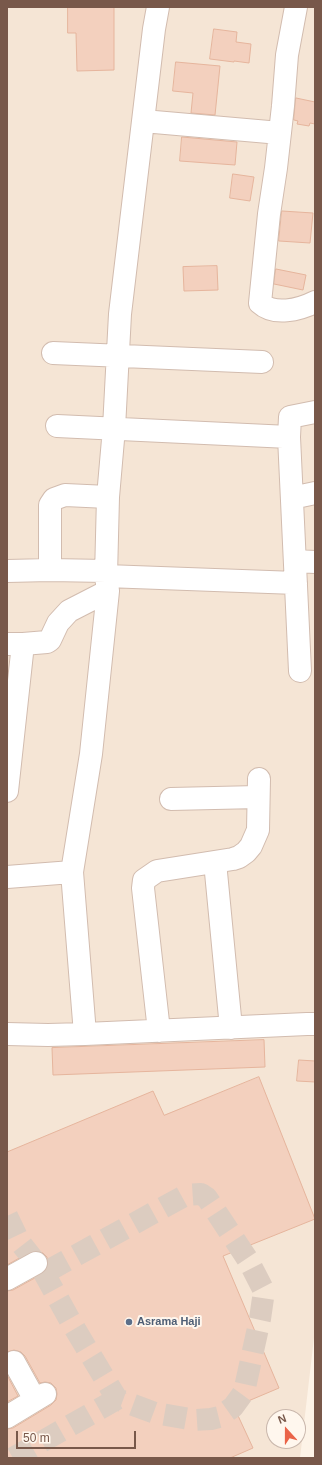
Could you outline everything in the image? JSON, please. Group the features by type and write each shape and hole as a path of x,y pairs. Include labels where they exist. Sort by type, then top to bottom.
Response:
{"street":[{"path":"84,1034 72,872 91,754 107,579 108,497 114,428 120,314 154,29 158,7"},
{"path":"296,7 288,56 260,303 265,308 272,310 302,308 315,302"},
{"path":"143,122 280,133"},
{"path":"52,353 262,362"},
{"path":"300,671 307,635 296,583 305,561 292,498 289,437 290,417 315,412"},
{"path":"57,426 289,437"},
{"path":"292,498 315,493"},
{"path":"50,570 50,505 54,499 64,495 108,497"},
{"path":"7,571 50,570 107,579 296,583"},
{"path":"7,791 15,644 47,642 50,640 58,623 107,579"},
{"path":"159,1031 143,888 144,880 156,871 239,857 246,852 251,846 258,830 259,788 171,799"},
{"path":"215,862 231,1028"},
{"path":"7,877 72,872"},
{"path":"7,1034 48,1036 315,1024"},
{"path":"7,1279 36,1263"},
{"path":"7,1417 40,1397 14,1362"}],"shaded area":[{"path":"7,7 315,7 315,1329 306,1409 266,1409 266,1449 301,1449 300,1458 7,1458"}],"building":[{"path":"68,7 114,7 114,70 77,71 76,33 68,33"},
{"path":"214,29 237,32 236,42 251,44 249,63 210,59"},
{"path":"176,62 220,66 215,115 191,113 193,93 173,91"},
{"path":"296,98 315,102 315,124 310,123 309,126 297,124 298,121 294,120"},
{"path":"182,137 237,142 235,165 180,161"},
{"path":"233,174 254,177 250,201 230,198"},
{"path":"282,211 313,213 310,243 279,241"},
{"path":"217,266 218,290 184,291 183,267"},
{"path":"276,269 306,275 303,290 274,284"},
{"path":"264,1040 265,1067 53,1075 52,1048"},
{"path":"299,1060 315,1061 315,1082 297,1081"},
{"name":"Asrama Haji","path":"259,1077 315,1219 223,1256 279,1388 234,1407 253,1448 230,1458 7,1458 7,1429 13,1428 51,1405 56,1400 57,1394 56,1388 51,1383 40,1383 25,1356 21,1352 14,1350 7,1352 7,1291 13,1290 42,1274 47,1269 48,1263 47,1257 43,1253 36,1251 30,1252 7,1265 7,1152 153,1091 164,1115"},
{"path":"7,1375 18,1396 7,1402"}],"tunnel":[{"path":"7,1216 19,1241 44,1273 72,1324 117,1399 155,1413 195,1420 219,1417 233,1407 244,1392 260,1319 264,1291 248,1260 207,1198 201,1194 186,1195 44,1273"},
{"path":"13,1458 117,1399"}],"place":[{"name":"Asrama Haji","path":"129,1322"}]}
